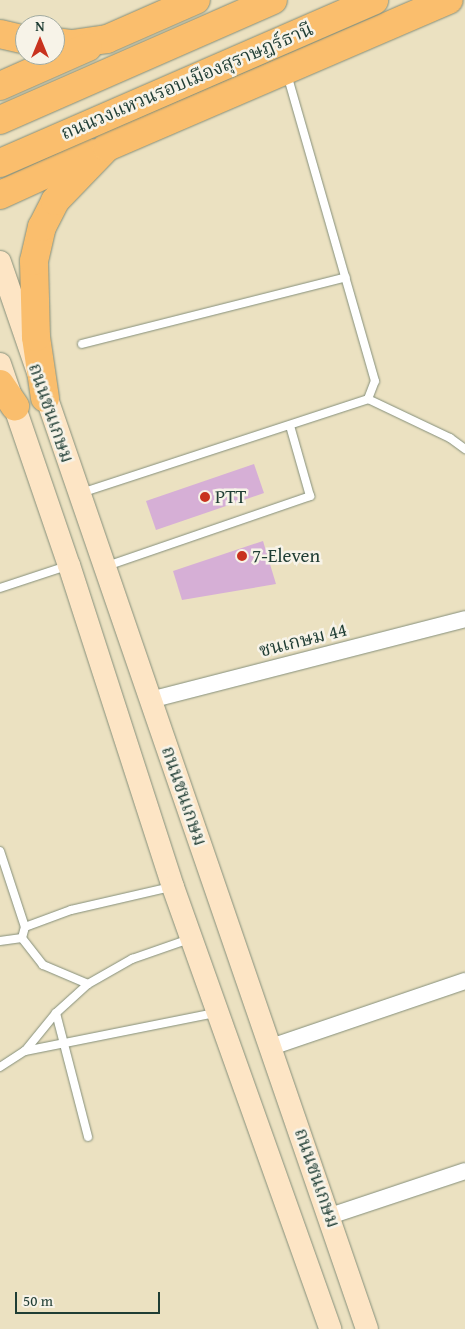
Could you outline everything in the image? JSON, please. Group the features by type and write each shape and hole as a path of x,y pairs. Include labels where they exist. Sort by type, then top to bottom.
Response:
{"highway":[{"path":"4,87 196,0"},
{"name":"ถนนวงแหวนรอบเมืองสุราษฎร์ธานี","path":"0,120 272,0"},
{"name":"ถนนวงแหวนรอบเมืองสุราษฎร์ธานี","path":"0,161 374,0"},
{"path":"0,195 107,146 286,72 449,0"},
{"path":"0,34 15,38"},
{"path":"65,43 72,44 107,39"},
{"path":"45,398 36,337 34,261 42,227 55,201 107,146"},
{"path":"0,161 6,168 52,172"},
{"path":"0,384 15,406"}],"main road":[{"name":"ถนนชนเกษม","path":"0,262 45,398 368,1329"},
{"name":"ถนนชนเกษม","path":"0,364 69,565 172,887 330,1329"}],"street":[{"name":"ชนเกษม 44","path":"150,700 465,620"},
{"path":"271,1047 465,980"},
{"path":"330,1216 465,1171"}],"lane":[{"path":"286,72 375,381 368,399"},
{"path":"82,344 346,277"},
{"path":"79,493 290,426 368,399 450,438 465,449"},
{"path":"104,568 310,496 290,426"},
{"path":"0,588 69,565"},
{"path":"0,852 25,927 22,938"},
{"path":"25,927 71,910 172,887"},
{"path":"0,941 22,938"},
{"path":"22,938 42,965 88,984"},
{"path":"25,1051 56,1013 88,984 132,960 191,939"},
{"path":"56,1013 88,1137"},
{"path":"0,1066 25,1051 218,1013"}],"building":[{"name":"PTT","path":"254,464 264,493 156,530 146,501"},
{"name":"7-Eleven","path":"263,541 276,584 182,600 173,571"}],"place":[{"name":"PTT","path":"205,497"},
{"name":"7-Eleven","path":"242,556"}]}
